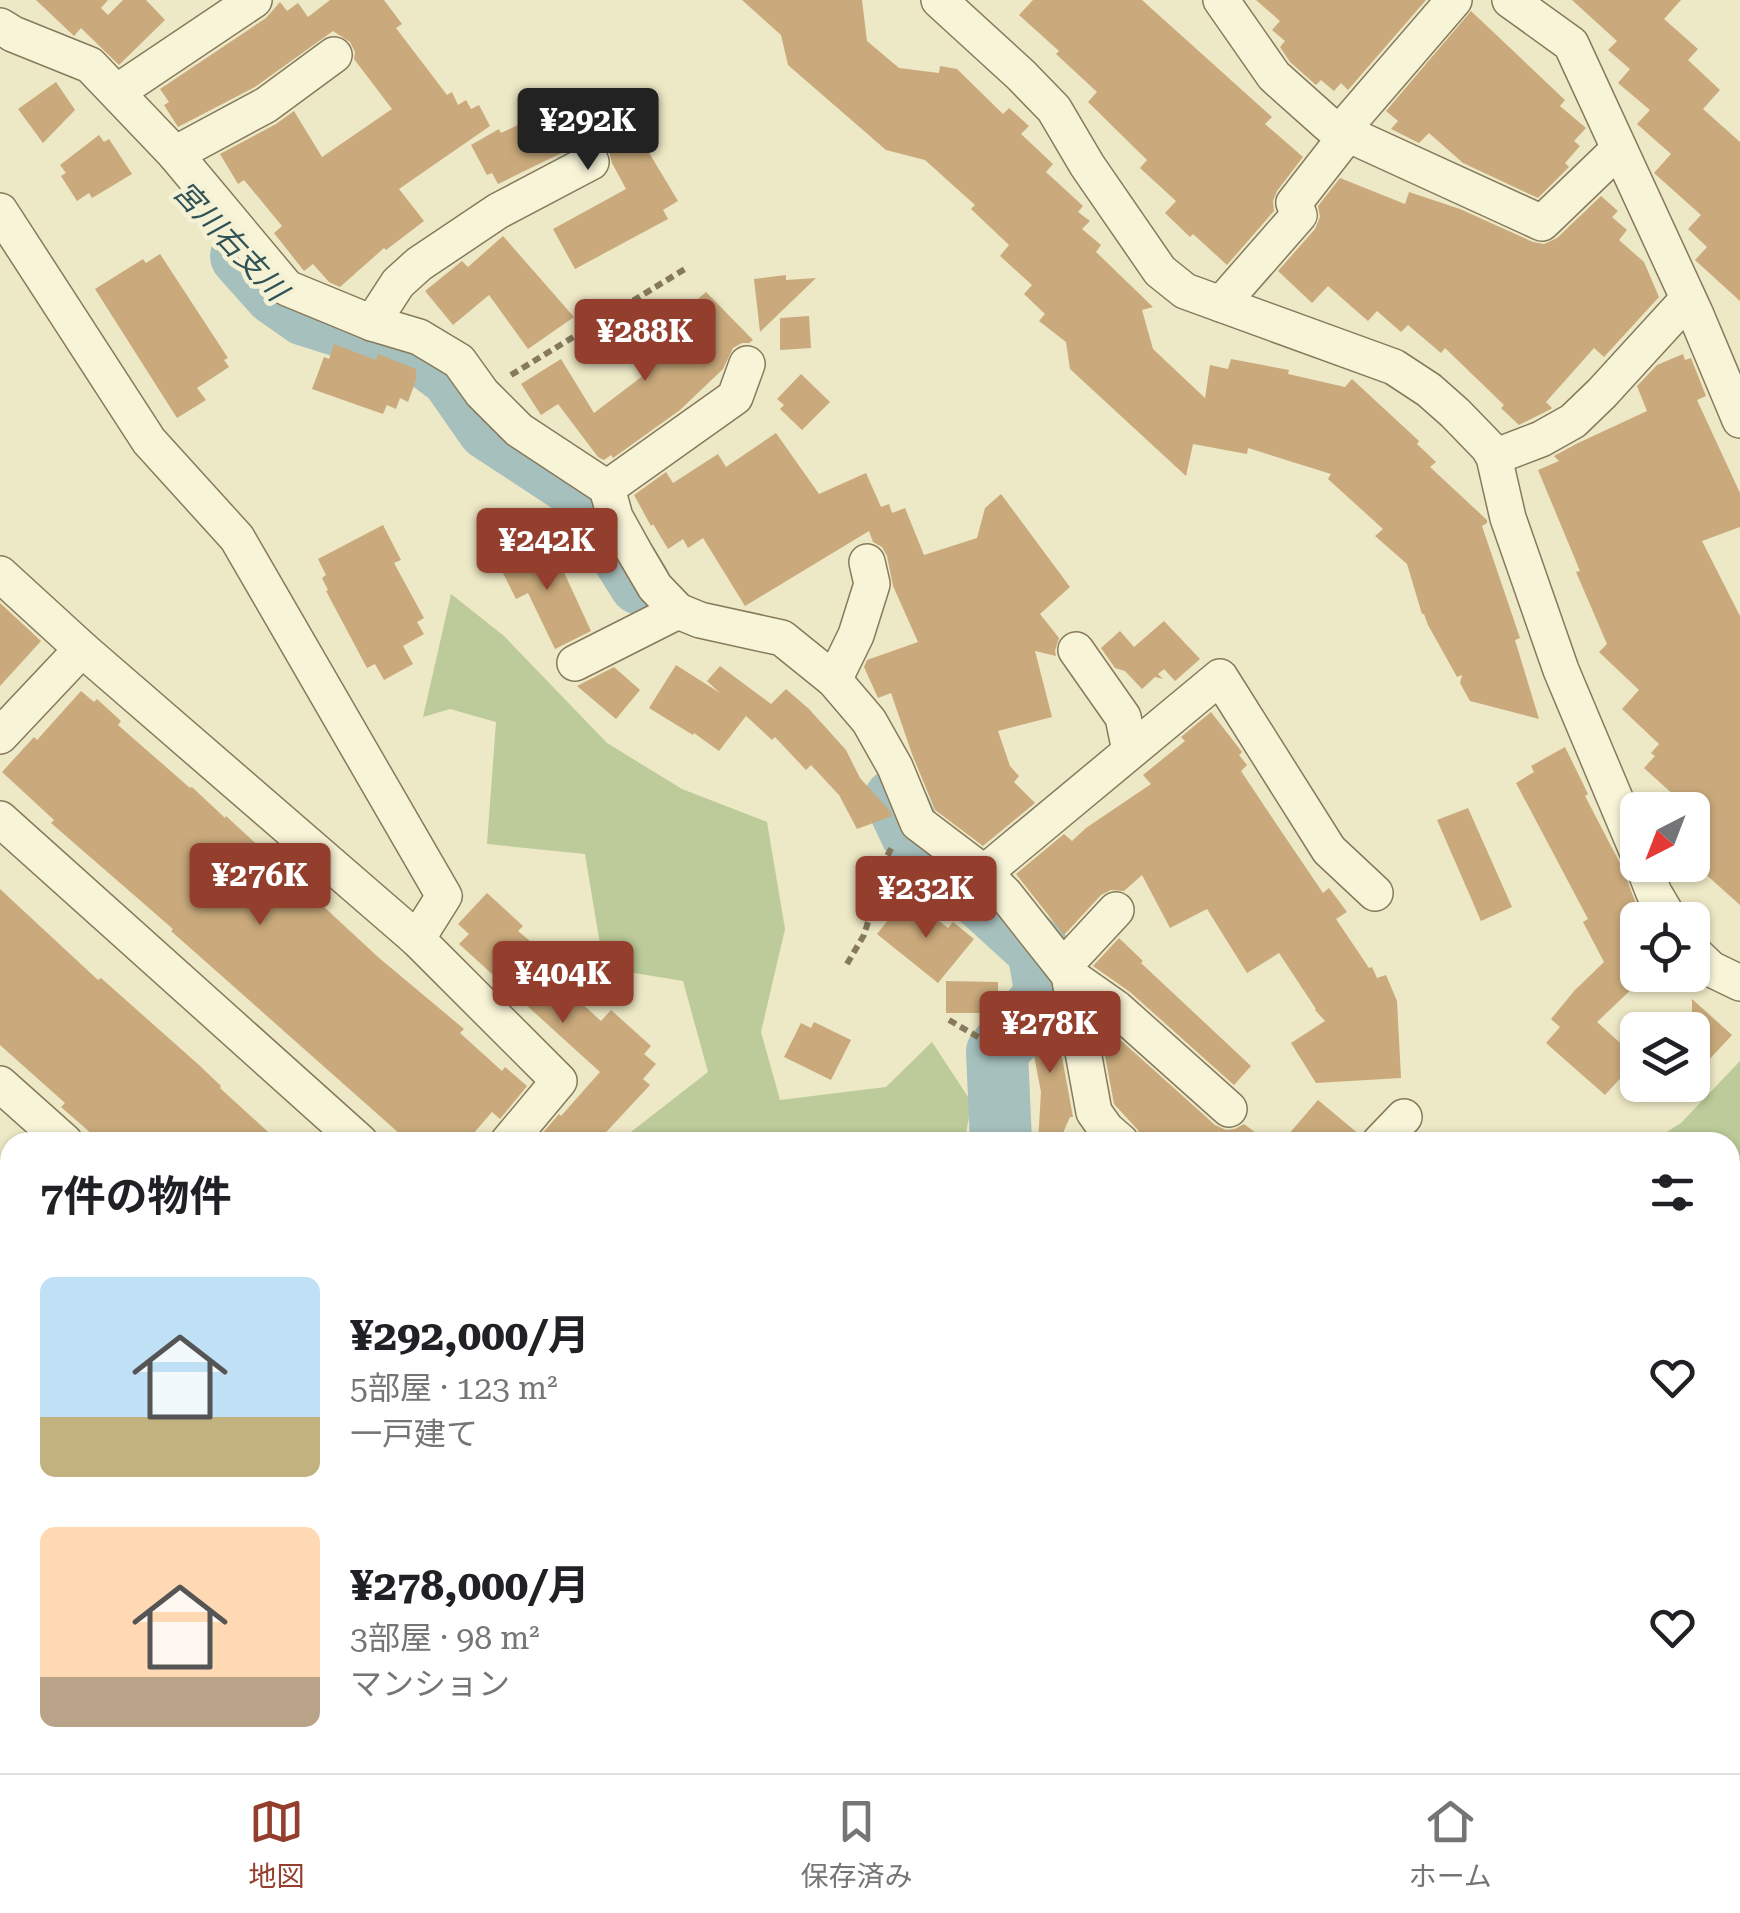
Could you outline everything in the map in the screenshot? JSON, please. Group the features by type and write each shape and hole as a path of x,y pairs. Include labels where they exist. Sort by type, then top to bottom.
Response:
{"street":[{"path":"117,92 254,0"},
{"path":"939,0 1054,109 1087,166 1160,272 1185,291 1394,367 1429,390 1488,446 1508,518 1562,670 1620,809"},
{"path":"1221,0 1274,76 1330,126 1542,223 1619,149"},
{"path":"1220,304 1299,215 1294,202 1340,144 1342,130 1454,0"},
{"path":"1510,0 1570,44 1696,314 1740,420"},
{"path":"0,26 90,65 175,154 287,288 372,323 420,337 459,361 482,393 519,430 607,488 615,517 656,587 677,612 782,638 834,680 868,721 895,768 918,823 984,873 1066,971 1116,1008 1229,1110"},
{"path":"175,154 266,105 334,55"},
{"path":"372,323 398,283 419,264 498,211 591,162"},
{"path":"0,211 150,441 237,538 444,896 418,939"},
{"path":"1494,458 1573,421 1688,299"},
{"path":"607,488 735,397 748,364"},
{"path":"834,680 856,635 872,584 866,562"},
{"path":"0,574 418,939 559,1081 516,1132"},
{"path":"575,662 677,612"},
{"path":"0,736 82,649"},
{"path":"1076,650 1122,717 1130,751"},
{"path":"984,873 1220,677 1329,850 1375,893"},
{"path":"0,818 349,1132"},
{"path":"1066,971 1116,910"},
{"path":"1710,968 1740,983"},
{"path":"1066,971 1094,1112 1108,1132"},
{"path":"0,1084 54,1132"},
{"path":"1390,1132 1404,1117"}],"path":[{"path":"482,393 685,269"},
{"path":"848,964 864,935 882,866 895,842 918,823"},
{"path":"950,1020 992,1045 1066,971"}],"green space":[{"path":"451,594 504,636 607,743 682,789 767,822 785,929 761,1032 780,1100 886,1087 932,1042 972,1103 966,1132 631,1132 708,1072 683,981 604,968 585,854 487,844 496,722 450,709 423,717"},
{"path":"1740,1061 1740,1132 1667,1132 1701,1102 1710,1102 1710,1093"}],"building":[{"path":"36,0 108,0 101,8 108,15 123,0 146,0 165,20 119,65 81,28 74,36"},
{"path":"330,0 384,0 402,24 396,28 447,95 452,92 458,105 466,100 471,109 479,105 490,126 399,189 424,221 384,248 340,287 329,282 313,264 304,271 274,233 282,226 244,180 238,184 220,154 294,111 322,157 392,109 354,59 350,42 333,31 255,87 178,127 164,105 169,102 160,89 266,18 280,2 287,11 298,3 308,17"},
{"path":"742,0 862,0 867,41 899,68 939,73 940,66 957,69 1003,114 1009,108 1029,126 1021,134 1053,164 1046,172 1083,206 1078,212 1090,221 1082,229 1101,245 1096,252 1153,307 1142,310 1153,349 1205,398 1210,365 1228,369 1231,359 1289,370 1288,374 1345,387 1352,379 1419,441 1417,444 1436,462 1430,467 1487,520 1482,526 1520,638 1515,640 1539,719 1470,701 1460,683 1462,675 1457,677 1422,614 1407,564 1375,536 1383,529 1328,479 1331,474 1248,448 1247,454 1193,444 1186,476 1070,369 1066,342 1039,321 1045,314 1024,294 1032,285 1000,256 1009,245 971,209 975,205 925,160 886,150 788,65 781,35"},
{"path":"1033,0 1142,0 1272,117 1265,124 1303,157 1277,191 1274,211 1227,265 1165,213 1176,201 1140,168 1147,160 1088,102 1097,92 1019,15"},
{"path":"1256,0 1426,0 1348,90 1341,83 1334,91 1321,80 1316,85 1290,62 1280,47 1285,41 1272,30 1280,21"},
{"path":"1572,0 1681,0 1664,19 1698,49 1688,60 1720,90 1703,109 1740,142 1740,301 1695,260 1707,247 1688,229 1701,215 1654,173 1671,154 1637,124 1650,110 1618,83 1630,69 1608,50 1617,41"},
{"path":"1471,11 1565,100 1560,106 1586,128 1574,141 1580,146 1565,163 1569,167 1538,198 1463,163 1429,133 1419,143 1391,129 1398,121 1386,111"},
{"path":"56,82 75,110 43,143 18,109"},
{"path":"611,92 620,107 625,104 678,201 663,210 668,219 575,269 553,229 626,189 609,151 600,141 582,143 498,184 492,173 487,175 471,145 499,129 501,133 539,115 545,126"},
{"path":"99,135 104,142 109,139 132,174 92,198 89,193 77,201 61,176 66,173 60,165"},
{"path":"1340,178 1405,204 1409,192 1544,244 1557,238 1601,196 1618,211 1612,217 1627,230 1619,240 1644,262 1659,297 1604,357 1594,348 1546,402 1551,409 1519,425 1501,408 1504,405 1445,348 1441,353 1408,325 1401,332 1377,311 1368,321 1328,286 1312,303 1278,271 1315,229 1320,217 1318,206"},
{"path":"503,236 574,317 528,349 489,295 453,325 425,291 462,261 468,267"},
{"path":"160,254 228,358 224,360 229,367 197,388 206,400 177,418 95,289 143,259 146,263"},
{"path":"786,275 786,280 816,278 760,332 754,279"},
{"path":"706,292 753,340 733,348 723,369 680,410 613,458 598,457 558,404 541,415 521,384 561,359 594,413 644,375 694,327 682,313"},
{"path":"809,316 811,348 780,350 780,318"},
{"path":"334,344 376,360 378,354 416,369 408,402 400,398 396,409 387,405 383,414 312,389 324,357 329,359"},
{"path":"1683,354 1685,360 1691,358 1706,396 1697,400 1740,493 1740,527 1702,541 1740,616 1740,905 1710,878 1710,792 1670,792 1644,768 1659,744 1622,709 1639,690 1599,652 1607,644 1538,470 1559,461 1554,456 1576,444 1647,411 1637,386 1657,365"},
{"path":"801,374 830,402 802,430 780,409 784,405 777,399"},
{"path":"776,433 819,494 866,473 881,507 889,504 892,513 905,508 924,555 977,538 985,508 1001,494 1070,587 1040,614 1059,638 1056,656 1035,651 1052,717 998,731 1010,766 1019,776 1014,782 1035,803 983,846 935,810 891,693 878,698 864,667 867,660 918,642 893,586 887,556 873,542 869,531 745,606 703,538 688,548 683,539 668,549 634,495 666,472 673,483 718,454 726,467"},
{"path":"383,525 401,560 394,563 424,618 417,622 424,634 403,646 413,664 384,680 375,664 367,668 326,591 322,578 326,575 318,559"},
{"path":"541,541 549,559 556,555 591,631 555,649 528,593 516,599 498,563"},
{"path":"0,603 41,641 0,686"},
{"path":"1164,621 1200,659 1175,681 1164,669 1158,674 1163,679 1155,677 1142,689 1125,671 1115,668 1101,648 1120,631 1134,647"},
{"path":"676,665 720,693 707,681 720,666 771,704 786,689 846,750 860,778 892,816 857,829 839,795 811,765 806,770 775,737 772,740 746,716 719,751 649,708"},
{"path":"614,667 640,690 616,719 577,686"},
{"path":"81,691 94,702 97,699 121,721 118,725 464,1029 460,1033 502,1071 505,1067 527,1086 500,1119 492,1112 475,1132 398,1132 51,823 54,820 2,772 34,737 37,740"},
{"path":"1211,712 1242,752 1239,755 1247,765 1241,771 1323,893 1329,888 1347,912 1336,919 1377,978 1386,975 1397,1001 1401,1078 1316,1083 1291,1043 1325,1021 1279,953 1247,973 1207,909 1170,928 1142,875 1124,891 1111,890 1101,895 1064,935 1016,874 1064,834 1072,841 1151,784 1143,775 1185,741 1181,737"},
{"path":"1565,747 1620,863 1620,882 1628,882 1635,902 1620,902 1620,992 1629,992 1597,1022 1620,1043 1620,1079 1605,1095 1546,1043 1560,1027 1551,1019 1604,962 1583,922 1588,919 1516,783 1534,772 1531,766"},
{"path":"1468,808 1512,907 1481,921 1437,820"},
{"path":"0,889 98,980 101,978 199,1065 268,1132 90,1132 61,1107 65,1103 0,1045"},
{"path":"487,893 523,926 518,931 531,942 523,950 601,1021 611,1010 651,1046 644,1054 656,1064 643,1079 650,1085 606,1132 544,1132 600,1072 459,944 469,934 458,924"},
{"path":"900,905 911,914 919,905 948,928 953,922 974,939 938,983 877,934"},
{"path":"1119,938 1251,1066 1234,1085 1130,992 1093,966"},
{"path":"946,981 998,982 998,1013 946,1013"},
{"path":"1692,999 1706,1012 1692,1012"},
{"path":"1053,1008 1073,1117 1063,1132 1039,1132 1041,1092 1026,1013"},
{"path":"1710,1015 1732,1035 1710,1059"},
{"path":"814,1022 851,1040 831,1080 784,1057 801,1023 811,1028"},
{"path":"1107,1028 1215,1125 1226,1130 1244,1124 1255,1132 1139,1132 1114,1104 1101,1034"},
{"path":"1318,1100 1356,1132 1291,1132"}],"waterway":[{"name":"宮川右支川","path":"241,256 275,294 305,315 416,350 451,376 488,429 581,490 640,584"},
{"name":"宮川右支川","path":"895,799 912,835 1038,950 1046,995 997,1052 1001,1132"}]}
